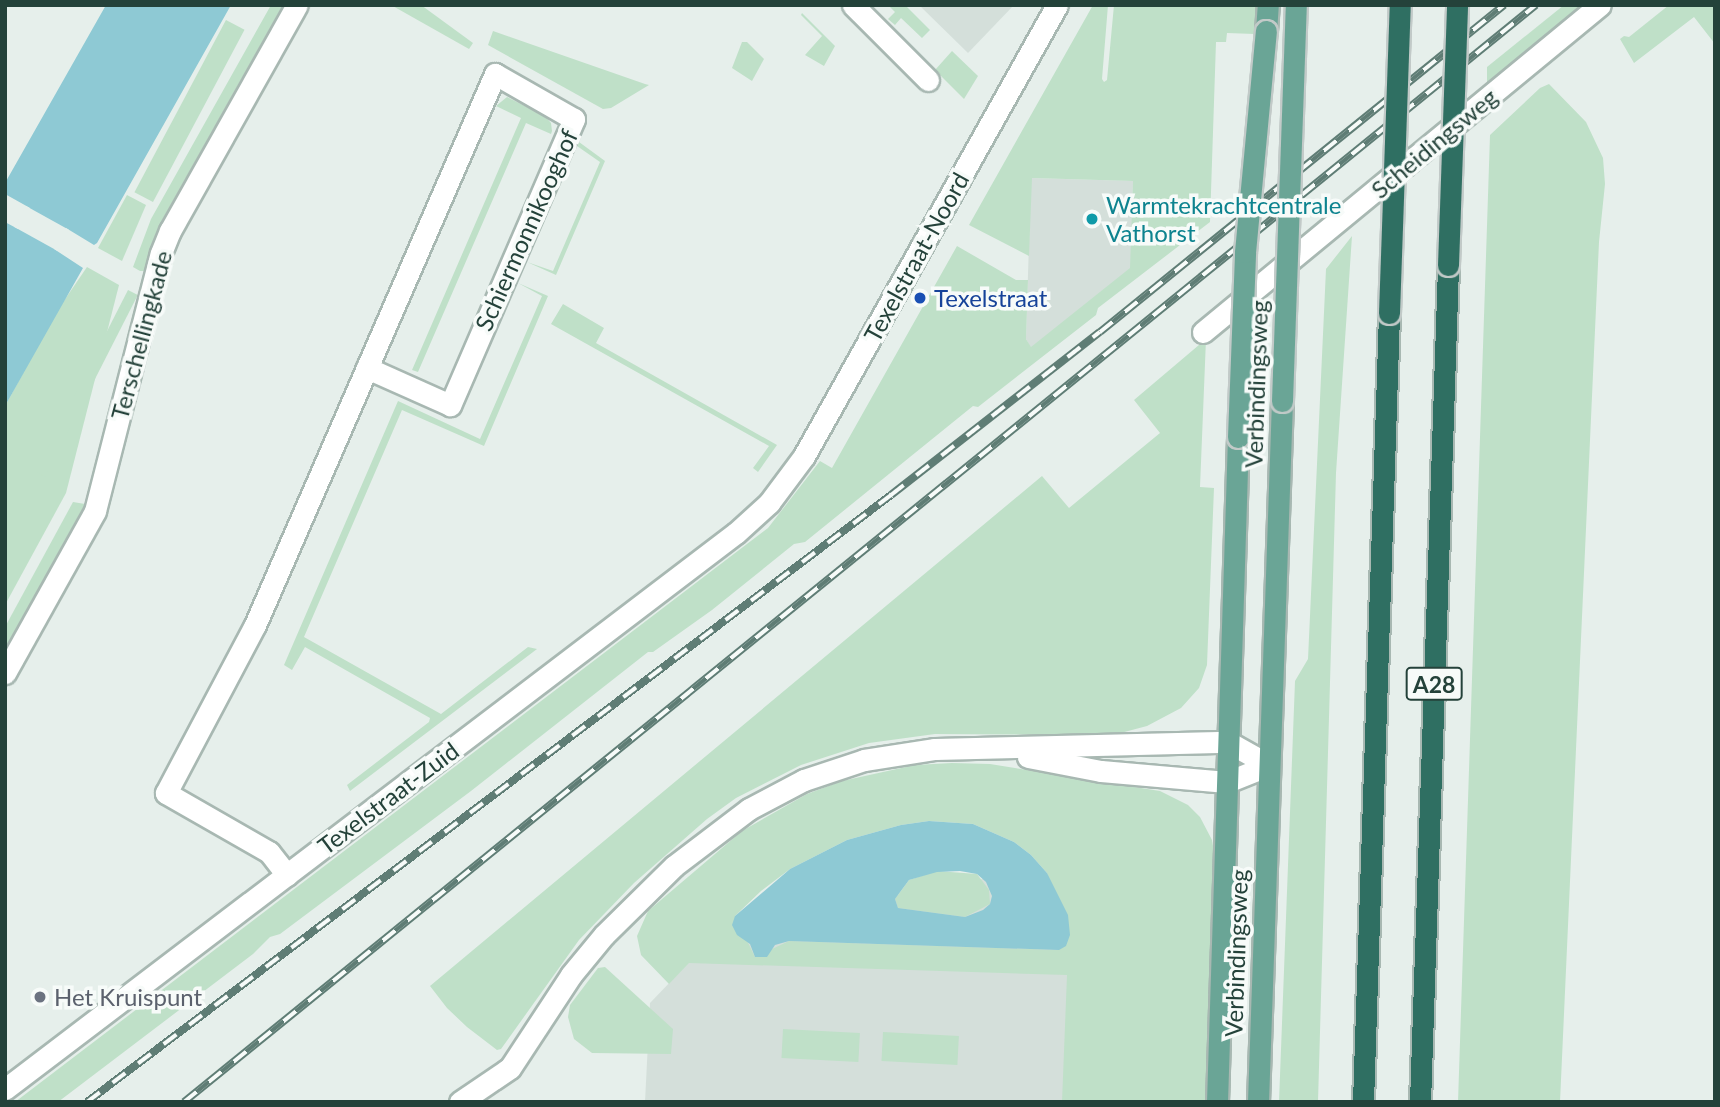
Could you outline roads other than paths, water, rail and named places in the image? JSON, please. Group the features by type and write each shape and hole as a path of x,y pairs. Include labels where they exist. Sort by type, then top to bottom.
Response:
{"highway":[{"name":"A28","path":"1363,1102 1400,5"},
{"name":"A28","path":"1420,1102 1457,5"}],"main road":[{"name":"Verbindingsweg","path":"1217,1102 1245,252 1269,5"},
{"name":"Verbindingsweg","path":"1258,1102 1296,5"}],"street":[{"name":"Terschellingkade","path":"5,673 95,511 158,264 170,230 297,5"},
{"path":"853,5 928,80"},
{"name":"Texelstraat-Noord","path":"769,503 804,457 1057,5"},
{"name":"Scheidingsweg","path":"1203,332 1600,5"},
{"name":"Schiermonnikooghof","path":"287,875 269,852 166,793 240,658 495,74 574,119 450,405 367,368"},
{"name":"Texelstraat-Zuid","path":"5,1089 736,533 769,503"},
{"path":"460,1102 510,1068 541,1017 604,935 674,866 748,809 804,780 864,760 935,749 1228,742 1269,765"},
{"path":"984,749 1101,771 1227,782 1269,765"}],"water":[{"path":"106,5 231,5 97,243 94,245 66,228 54,249 83,268 5,406 5,222 18,229 30,208 5,194 5,183"},
{"path":"929,821 973,824 1014,842 1031,855 1047,873 1068,915 1070,935 1066,946 1059,950 789,941 775,945 767,957 755,957 750,944 737,935 732,925 735,916 790,869 847,840 901,825","holes":["960,871 977,874 986,882 992,896 990,904 983,910 965,917 898,908 895,899 909,880 937,872"]}],"railway":[{"path":"87,1102 891,495 1100,332 1504,5"},
{"path":"184,1102 1536,5"}],"place":[{"name":"Warmtekrachtcentrale Vathorst","path":"1092,219"},
{"name":"Texelstraat","path":"920,298"},
{"name":"Het Kruispunt","path":"40,997"}]}
